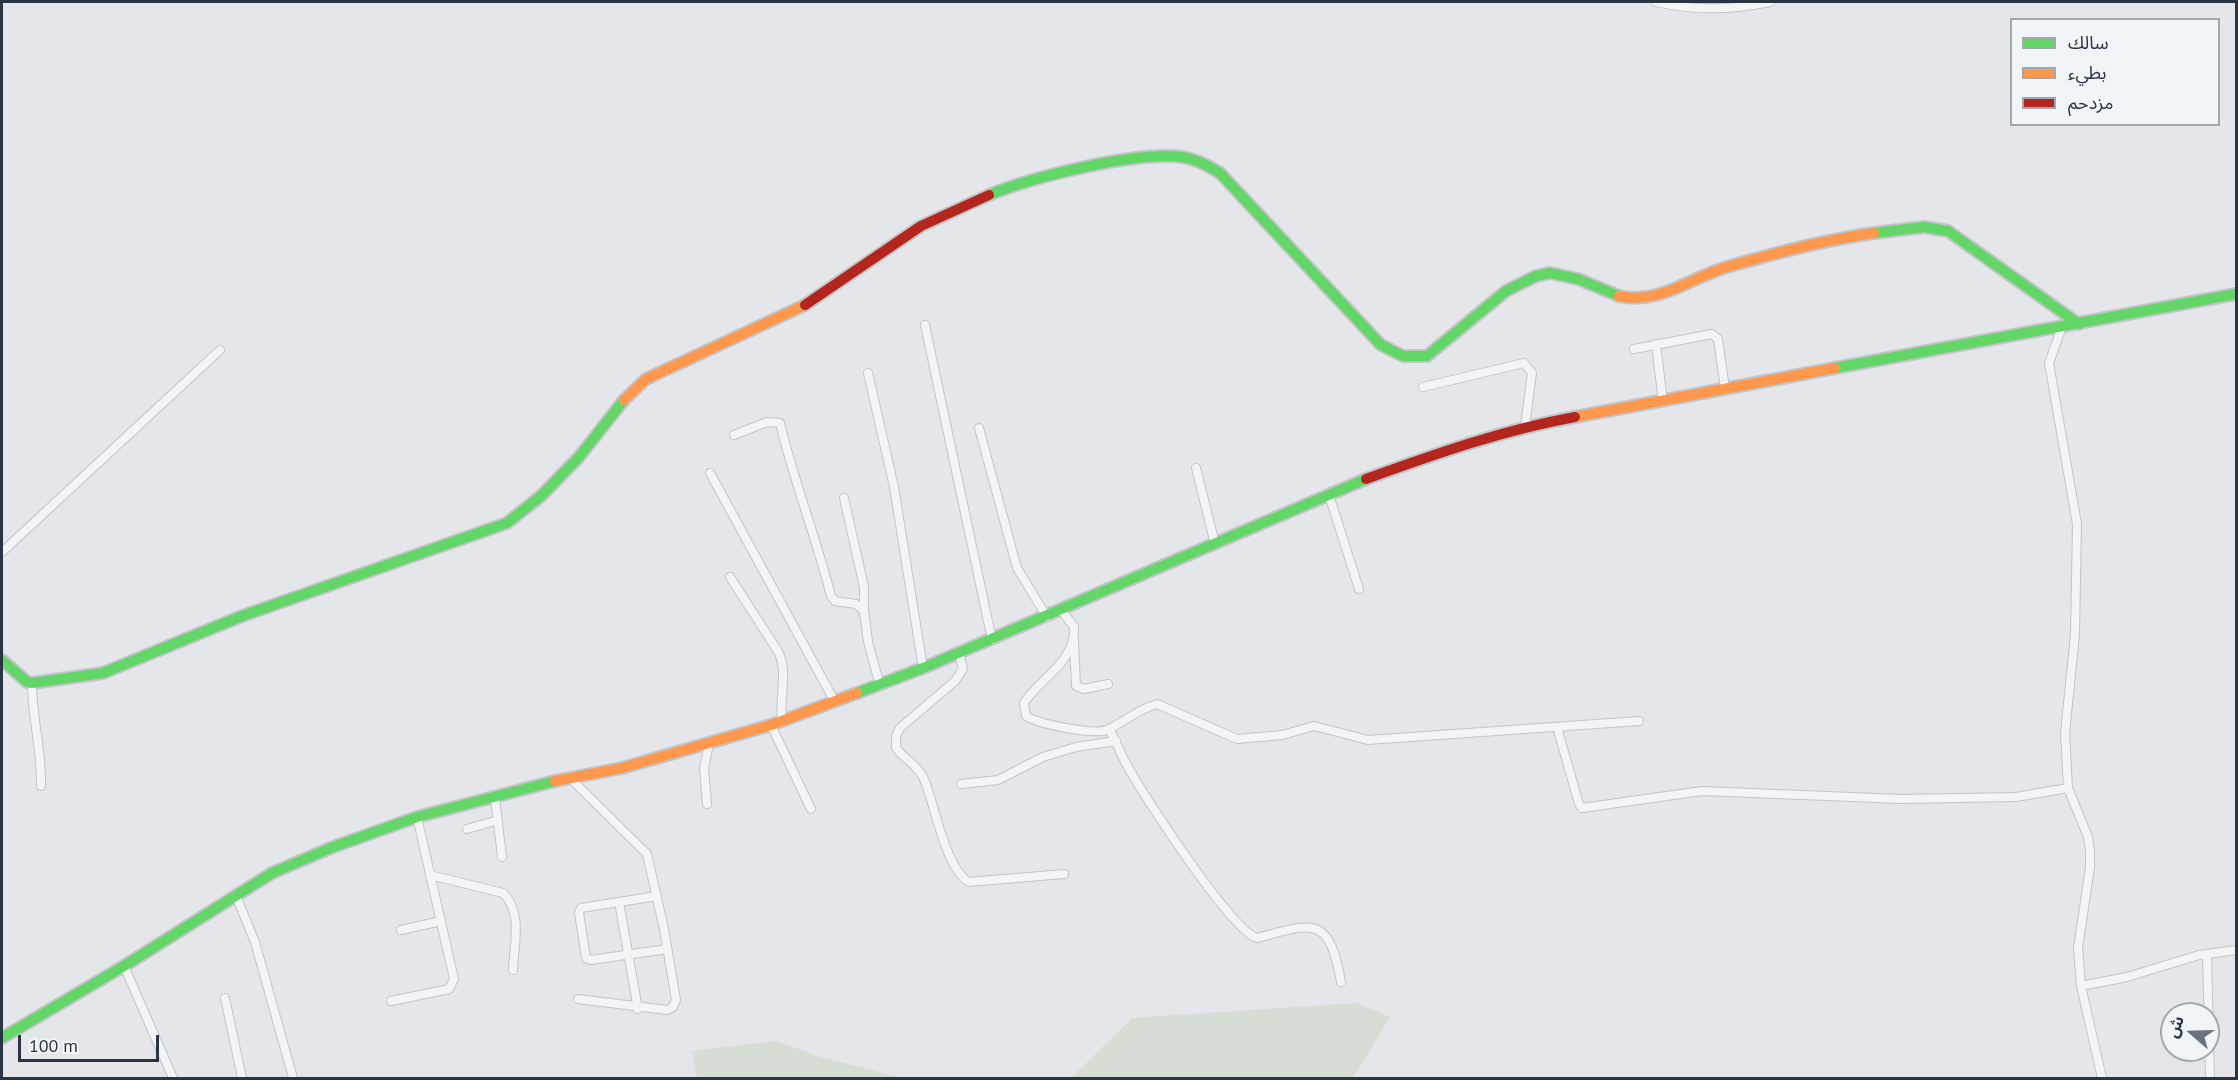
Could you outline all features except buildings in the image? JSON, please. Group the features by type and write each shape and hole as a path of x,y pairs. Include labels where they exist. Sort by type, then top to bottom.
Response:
{"main road":[{"path":"2,660 32,683 103,673 242,616 507,523 541,496 571,465 619,404 646,379 811,302 921,226 956,208 1016,184 1101,165 1145,158 1182,157 1206,164 1220,173 1381,345 1403,358 1417,359 1427,356 1506,291 1536,276 1550,272 1563,274 1613,296 1632,300 1648,298 1681,287 1722,268 1896,228 1941,228 2079,324"},
{"path":"2,1038 124,966 272,873 333,847 417,817 569,777 622,768 709,744 880,686 1062,611 1329,495 1459,445 1525,426 2236,294"}],"street":[{"path":"1656,2 1682,8 1712,9 1745,7 1770,2"},
{"path":"925,325 992,640"},
{"path":"2062,327 2049,363 2077,524 2075,634 2065,733 2068,788 2088,837 2090,852 2090,867 2078,948 2081,986 2102,1078"},
{"path":"1634,349 1708,333 1716,336 1725,388"},
{"path":"1656,344 1663,402"},
{"path":"2,552 220,350"},
{"path":"1423,387 1524,363 1532,373 1525,426"},
{"path":"868,374 894,487 923,668"},
{"path":"734,435 767,422 780,423 804,511 816,534 831,596 835,601 856,604 864,611"},
{"path":"979,428 1017,568 1047,617"},
{"path":"1196,468 1215,544"},
{"path":"710,473 835,702"},
{"path":"1329,495 1359,589"},
{"path":"844,498 864,587 868,642 880,686"},
{"path":"730,577 779,653 784,665 780,705 782,720"},
{"path":"1062,611 1074,627 1076,686 1084,689 1108,684"},
{"path":"1074,635 1064,659 1028,696 1023,709 1026,716 1033,721 1103,731 1132,714 1157,704 1237,739 1282,735 1314,726 1368,740 1640,721"},
{"path":"959,653 963,669 956,681 900,728 896,736 896,747 923,776 950,855 962,878 969,882 1064,874"},
{"path":"32,683 32,704 42,760 41,786"},
{"path":"771,724 811,809"},
{"path":"1557,727 1582,808 1702,791 1901,799 2016,797 2068,788"},
{"path":"1109,729 1148,801 1219,903 1244,931 1257,938 1298,926 1316,927 1322,931 1337,960 1341,982"},
{"path":"961,784 998,780 1043,757 1076,747 1116,741"},
{"path":"707,804 704,768 709,744"},
{"path":"569,777 647,854 676,1000 673,1007 667,1010 638,1009 578,999"},
{"path":"495,798 502,857"},
{"path":"392,1001 448,989 453,985 454,979 417,817"},
{"path":"467,829 498,820"},
{"path":"430,875 503,893 511,900 516,920 513,970"},
{"path":"236,896 255,942 293,1078"},
{"path":"657,896 581,908 579,913 584,949 586,958 591,960 667,949"},
{"path":"619,902 638,1009"},
{"path":"401,930 441,921"},
{"path":"2081,986 2127,977 2206,954 2236,950"},
{"path":"2206,954 2210,1078"},
{"path":"124,966 173,1078"},
{"path":"225,998 242,1078"}],"shaded area":[{"path":"1357,1003 1390,1017 1353,1078 1071,1078 1132,1018"},
{"path":"776,1041 821,1057 902,1078 697,1078 692,1051"}],"traffic: fast":[{"path":"989,195 1057,173 1112,162 1163,156 1197,161 1220,173 1381,345 1403,356 1427,356 1506,291 1536,276 1550,273 1578,279 1619,296"},
{"path":"1874,233 1924,227 1948,231 2079,324"},
{"path":"1835,368 2236,294"},
{"path":"2,660 27,682 32,683 103,673 242,616 507,523 541,496 579,457 624,400"},
{"path":"857,693 923,668 1366,479"},
{"path":"2,1038 124,966 272,873 333,847 417,817 555,781"}],"traffic: slow":[{"path":"1619,296 1634,298 1661,294 1727,267 1818,243 1874,233"},
{"path":"624,400 646,379 805,305"},
{"path":"1575,417 1835,368"},
{"path":"555,781 622,768 771,725 857,693"}],"traffic: jam":[{"path":"805,305 921,226 989,195"},
{"path":"1366,479 1495,436 1575,417"}]}
